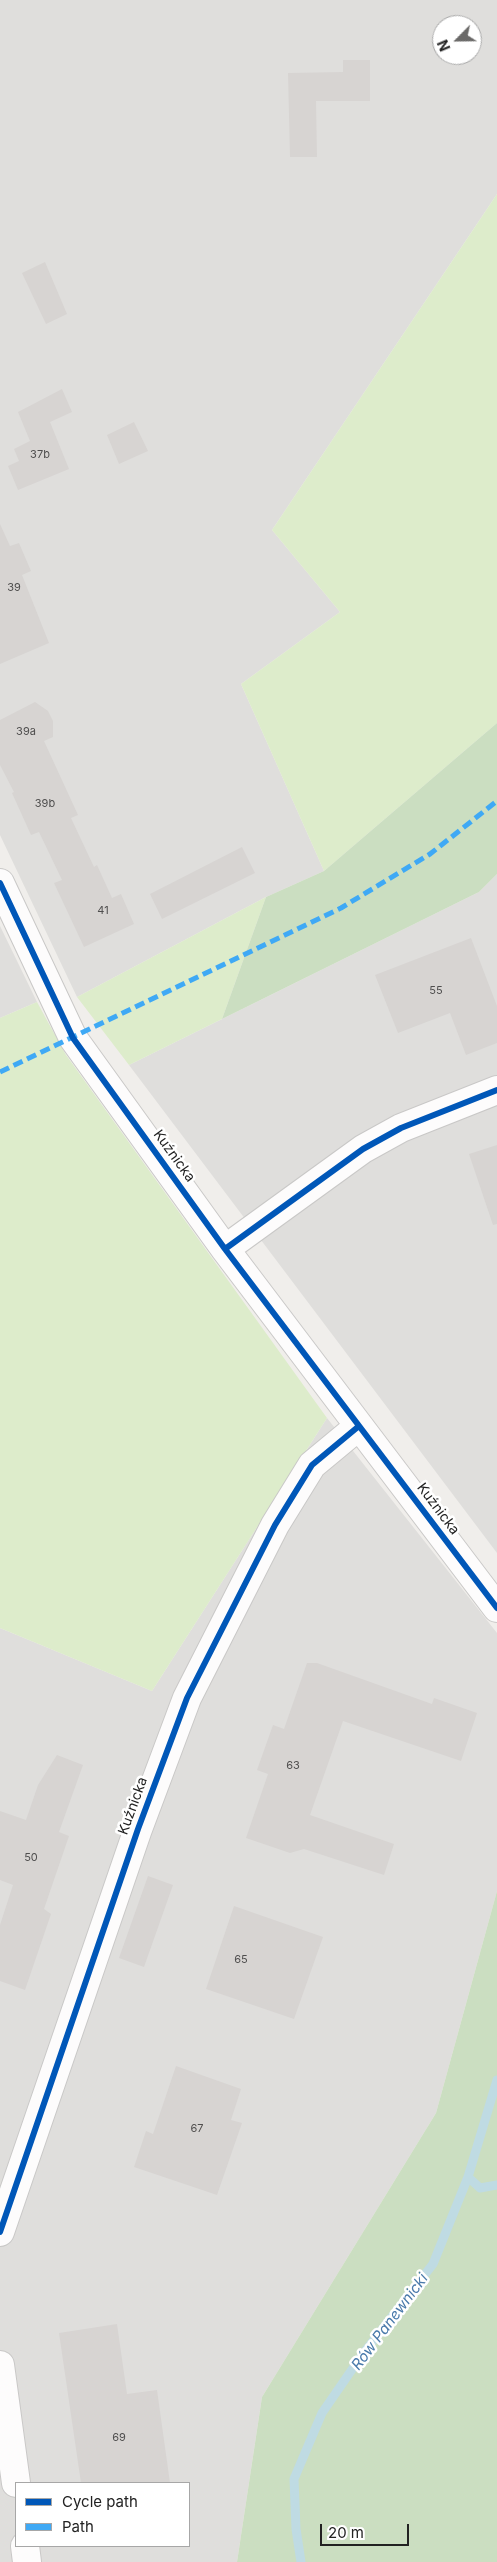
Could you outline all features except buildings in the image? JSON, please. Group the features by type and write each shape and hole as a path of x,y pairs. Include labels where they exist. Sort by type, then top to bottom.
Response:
{"street":[{"name":"Kuźnicka","path":"0,883 73,1038 225,1249 497,1608"},
{"path":"225,1249 364,1149 401,1128 497,1090"},
{"name":"Kuźnicka","path":"0,2232 138,1829 187,1698 275,1526 312,1464 359,1426"},
{"path":"0,2365 16,2482"},
{"path":"25,2547 28,2562"}],"shaded area":[{"path":"0,0 497,0 497,194 272,530 340,612 241,684 324,871 266,897 77,997 0,835"},
{"path":"497,874 497,1553 129,1065 479,892"},
{"path":"0,926 37,1002 0,1018"},
{"path":"327,1418 497,1633 497,1891 436,2113 262,2397 237,2562 0,2562 0,1628 152,1691"}],"green space":[{"path":"497,194 497,723 324,871 241,684 340,612 272,530"},
{"path":"497,723 497,874 479,892 222,1019 266,897 324,871"},
{"path":"266,897 222,1019 129,1065 77,997"},
{"path":"37,1002 66,1055 327,1418 152,1691 0,1628 0,1018"},
{"path":"497,1891 497,2562 237,2562 262,2397 436,2113"}],"waterway":[{"name":"Rów Panewnicki","path":"301,2562 296,2529 294,2479 322,2413 362,2355 433,2264 468,2177 497,2080"},
{"path":"468,2177 480,2188 497,2185"}],"marked path":[{"path":"0,1072 341,908 430,854 497,801"}],"cycle path":[{"path":"0,883 73,1038 225,1249 497,1608"},
{"path":"225,1249 363,1149 401,1128 497,1090"},
{"path":"0,2232 138,1829 187,1698 275,1525 312,1465 359,1426"}]}
